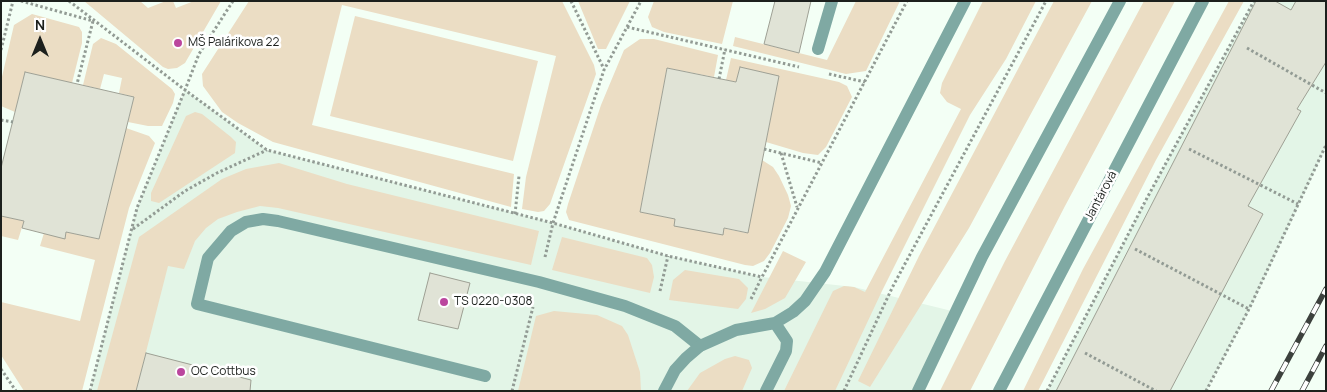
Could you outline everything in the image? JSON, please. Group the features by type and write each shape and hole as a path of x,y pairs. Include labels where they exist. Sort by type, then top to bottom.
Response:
{"street":[{"path":"818,49 832,1"},
{"path":"664,391 675,370 700,346 736,330 775,323 793,312 805,301 825,272 965,1"},
{"path":"918,391 982,257 1120,1"},
{"name":"Jantárová","path":"999,391 1202,1"},
{"path":"485,376 197,304 208,258 231,231 246,222 278,221 539,282 654,316 675,326 700,346"},
{"path":"766,391 786,351 787,341 775,323"}],"path":[{"path":"1,50 12,1"},
{"path":"21,1 93,21"},
{"path":"69,1 93,21 267,150 553,223 668,256 762,277 907,1"},
{"path":"90,391 137,208 199,54 233,1"},
{"path":"570,1 604,70"},
{"path":"553,223 604,70 641,1"},
{"path":"844,391 892,288 1046,1"},
{"path":"1047,391 1147,198 1254,1"},
{"path":"78,84 93,21"},
{"path":"628,27 800,67"},
{"path":"1247,48 1326,93"},
{"path":"719,79 725,49"},
{"path":"828,73 865,82"},
{"path":"1,120 13,122"},
{"path":"1206,391 1250,309 1326,145"},
{"path":"764,149 822,163"},
{"path":"1189,149 1298,204"},
{"path":"131,230 184,191 216,173 267,150"},
{"path":"780,153 798,208"},
{"path":"515,214 519,176"},
{"path":"1135,249 1250,309"},
{"path":"654,316 668,256"},
{"path":"1085,353 1156,391"},
{"path":"1,369 16,391"}],"shaded area":[{"name":"MŠ Palárikova 22","path":"84,1 140,1 148,8 166,1 173,1 176,8 194,1 221,1 185,63 177,68 168,69 163,67"},
{"path":"249,1 562,1 594,65 596,74 550,204 544,211 538,212 522,209 526,177 556,56 342,5 312,125 514,174 511,207 273,142 222,112 203,86 202,74"},
{"path":"578,1 630,1 606,49 598,49"},
{"path":"654,1 733,1 722,44 664,32 652,27 648,17"},
{"path":"856,1 900,1 866,71 846,74 733,46 735,37 827,60"},
{"path":"983,1 1036,1 1006,59 970,115 882,291 835,391 784,391 833,291 844,286 854,287 865,292 961,109 947,102 940,93 942,83"},
{"path":"1054,1 1092,1 969,228 870,387 858,381 919,256"},
{"path":"1144,1 1175,1 1065,206 970,391 940,391 1005,261"},
{"path":"1229,1 1244,1 1156,160 1038,391 1023,391 1083,269"},
{"path":"1254,1 1326,1 1326,147 1250,309 1206,391 1047,391 1147,198"},
{"path":"32,14 79,27 82,32 82,43 72,83 25,72 15,112 1,106 1,81 14,25"},
{"path":"355,16 538,61 513,161 330,116"},
{"path":"101,38 116,44 172,89 175,94 173,103 162,126 148,126 128,122 134,97 119,93 122,78 104,74 100,89 83,85 93,44"},
{"path":"640,39 654,39 718,55 714,77 667,68 640,212 747,233 762,160 773,167 779,176 791,206 788,218 764,261 753,266 745,265 569,220 566,212 568,204 601,105 624,50"},
{"path":"731,58 839,82 847,86 852,97 826,147 818,155 803,153 766,142 776,91 765,73 740,67 736,82 726,80"},
{"path":"185,90 267,150 553,223 668,256 762,277 854,287 956,312 918,391 90,391 137,208"},
{"path":"195,112 202,114 236,142 235,153 159,203 151,201 151,193 186,116"},
{"path":"126,128 149,136 155,143 129,208 82,391 24,391 1,355 1,302 80,321 95,260 40,246 44,233 65,238 66,232 99,239"},
{"path":"279,163 347,184 539,231 531,265 278,208 260,206 237,212 218,219 206,228 195,241 184,269 168,266 136,391 97,391 139,237 222,179 246,169"},
{"path":"1,216 24,221 18,240 1,236"},
{"path":"562,237 647,258 652,265 654,277 650,293 552,270"},
{"path":"783,251 806,262 785,298 765,309 751,313"},
{"path":"685,270 739,279 748,288 746,299 738,309 669,300 673,280"},
{"path":"554,311 597,315 622,326 628,335 640,372 641,391 518,391 536,316"},
{"path":"735,356 749,360 752,368 742,391 687,391 700,373 725,359"}],"building":[{"path":"775,1 811,1 799,53 764,44"},
{"path":"1256,1 1275,1 1291,10 1296,1 1326,1 1326,62 1297,109 1301,111 1248,206 1263,214 1170,391 1056,391"},
{"path":"740,67 779,76 748,233 724,228 723,235 674,226 675,219 640,212 667,68 736,82"},
{"path":"25,72 134,97 99,239 66,232 65,239 22,228 24,221 1,216 1,168"},
{"name":"TS 0220-0308","path":"430,273 470,283 458,329 418,320"},
{"name":"OC Cottbus","path":"146,353 251,380 250,391 136,391"}],"railway":[{"path":"1271,391 1326,289"},
{"path":"1302,391 1326,346"}],"place":[{"name":"MŠ Palárikova 22","path":"178,43"},
{"name":"TS 0220-0308","path":"444,302"},
{"name":"OC Cottbus","path":"181,372"}]}
